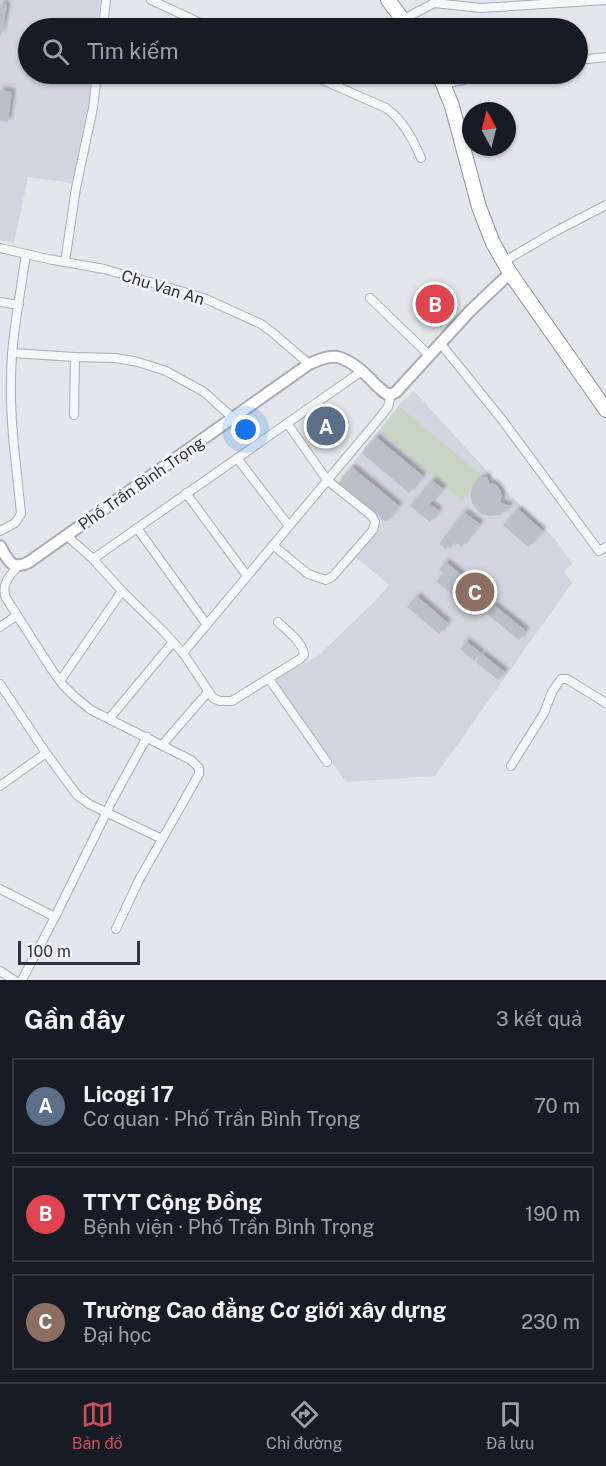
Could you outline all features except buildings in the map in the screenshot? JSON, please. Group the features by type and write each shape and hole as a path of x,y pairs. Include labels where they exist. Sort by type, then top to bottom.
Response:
{"highway":[{"path":"388,0 402,18"},
{"path":"444,84 479,207 493,243 506,267 606,410"}],"street":[{"path":"104,18 106,0"},
{"path":"151,0 190,18"},
{"path":"414,18 434,3 481,8 606,0"},
{"path":"588,59 606,57"},
{"path":"65,262 96,84"},
{"path":"332,84 386,108 394,114 408,131 421,158"},
{"path":"183,653 382,415 388,407 391,394 396,392 441,344 506,267 556,231 606,205"},
{"name":"Chu Van An","path":"0,248 104,269 184,292 261,324 309,364"},
{"path":"0,531 15,523 21,514 11,414 12,353 26,254"},
{"path":"370,298 430,356"},
{"path":"0,302 19,305"},
{"path":"441,344 503,421 599,551 606,547"},
{"path":"12,353 128,359 166,371 204,392 233,418"},
{"path":"74,415 75,357"},
{"name":"Phố Trần Bình Trọng","path":"18,566 28,562 309,364 330,357 350,362 385,393 391,394"},
{"path":"93,559 362,371"},
{"path":"273,545 308,574 326,580 333,576 373,530 375,522 372,516 327,480 287,423"},
{"path":"237,458 289,526"},
{"path":"186,493 247,576"},
{"path":"137,528 207,625"},
{"path":"66,535 93,559 173,642 183,653 208,692 220,701 232,701 304,655 304,650 298,642 278,622"},
{"path":"0,546 12,564 18,566 4,585 2,593 60,681 75,698 91,710 191,760 199,768 199,774 139,880 116,929"},
{"path":"0,579 10,575"},
{"path":"60,681 122,591"},
{"path":"0,627 16,616"},
{"path":"109,719 173,642"},
{"path":"511,766 544,713 552,692 561,679 567,678 606,702"},
{"path":"268,679 327,762"},
{"path":"0,684 77,795 106,813 162,839"},
{"path":"162,745 208,692"},
{"path":"22,980 147,737"},
{"path":"0,786 46,753"},
{"path":"0,889 56,917"},
{"path":"0,971 14,980"}],"shaded area":[{"path":"0,0 100,0 98,18 18,18 18,84 91,84 72,183 28,177 14,243 0,240"},
{"path":"414,391 495,480 555,539 572,564 564,571 572,583 435,776 346,782 273,680 318,656 389,585 353,555 383,522 337,483 399,405"}],"green space":[{"path":"400,407 483,476 462,501 380,431"}],"place":[{"name":"TTYT Cộng Đồng","path":"435,304"},
{"name":"Licogi 17","path":"326,426"},
{"name":"Trường Cao đẳng Cơ giới xây dựng","path":"475,592"}]}
